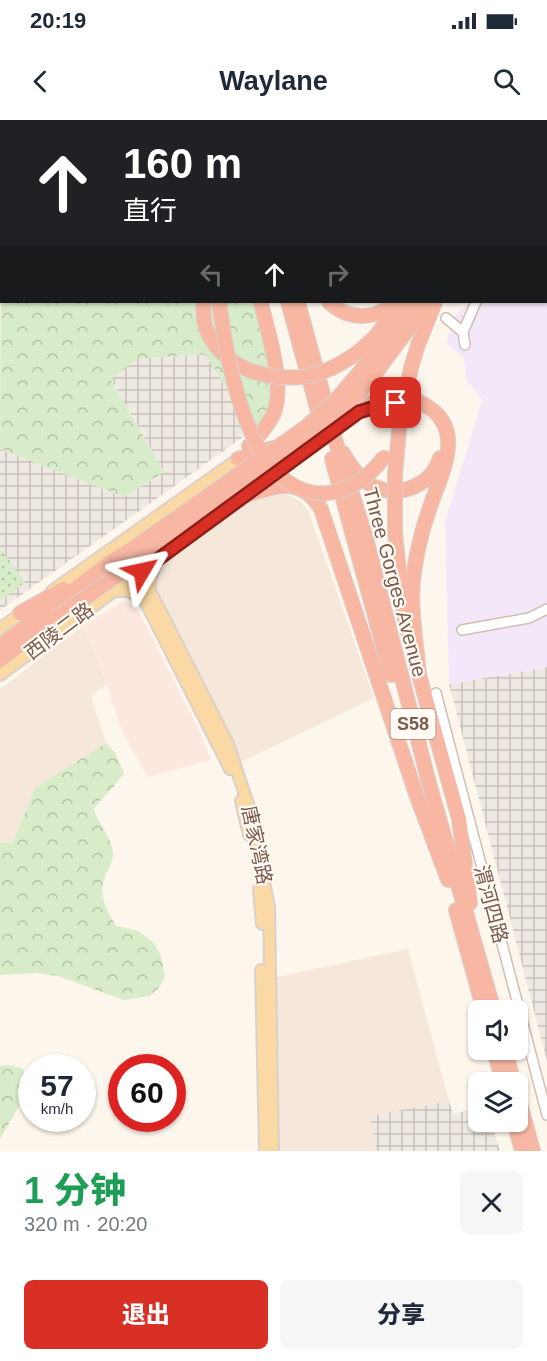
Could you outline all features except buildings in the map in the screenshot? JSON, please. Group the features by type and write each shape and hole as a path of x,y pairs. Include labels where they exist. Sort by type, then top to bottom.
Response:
{"highway":[{"path":"204,303 203,318 216,348 233,363 251,371 278,378 310,376 329,370 357,353 374,338 397,303"},
{"path":"219,303 231,373 254,435 268,462 279,476 301,490 318,493 336,491 362,481 384,457 400,419"},
{"path":"238,459 266,427 278,396 275,366 261,303"},
{"path":"278,303 311,390"},
{"name":"Three Gorges Avenue","path":"288,303 311,390 325,417"},
{"name":"Three Gorges Avenue","path":"298,303 330,438 481,1000"},
{"path":"330,303 344,312 366,316 378,314 396,303"},
{"path":"6,648 55,619 307,442 347,406 409,303"},
{"path":"20,613 135,547 285,443 367,374 409,328 422,303"},
{"path":"435,303 411,368 400,419 395,475 395,533 402,610 459,819 475,940"},
{"path":"238,459 285,443 370,403 393,398 414,399 428,407 437,416 444,426 449,451 421,535 412,589 419,673"},
{"path":"262,481 359,412 378,406 396,403 411,405 433,419 440,434 442,450 433,473 426,481 409,489 393,491 375,487 363,479 330,438"},
{"name":"Three Gorges Avenue","path":"330,438 366,538 429,783 491,1000"},
{"path":"243,496 291,485 304,490 313,497 321,509 416,794 448,880"},
{"path":"0,662 6,648 109,563"},
{"path":"517,1132 522,1151"},
{"path":"528,1132 533,1151"}],"main road":[{"name":"西陵二路","path":"0,629 238,459"},
{"name":"西陵二路","path":"0,675 112,591 157,561 262,481"},
{"path":"187,496 211,486 222,492 224,503 213,517"},
{"name":"唐家湾路","path":"157,561 150,580 150,591 228,744 247,796 261,855 268,908 273,1151"},
{"name":"唐家湾路","path":"112,591 128,591 144,599 218,742 232,773 242,806 255,859 262,917 261,1029 265,1151"}],"street":[{"path":"465,345 463,332 476,303"},
{"path":"446,318 463,332"},
{"path":"462,630 529,618 547,609"},
{"name":"渭河四路","path":"436,693 547,1115"}],"shaded area":[{"path":"470,303 547,303 547,667 449,684 445,522 482,400 466,379 464,358 446,343 454,316"},
{"path":"205,354 253,430 0,610 0,449 124,497 164,472 111,379 137,359"},
{"path":"279,491 300,501 308,510 374,698 239,763 157,594 155,579 161,566 247,502"},
{"path":"122,602 132,605 139,612 200,732 211,760 148,777 123,733 107,684 83,626"},
{"path":"83,626 107,684 91,696 106,743 35,788 13,842 0,843 0,689"},
{"path":"547,667 547,1061 449,684"},
{"path":"408,949 449,1101 371,1116 377,1151 278,1151 273,978"},
{"path":"449,1101 453,1114 468,1110 468,1132 494,1132 500,1151 377,1151 370,1116"}],"green space":[{"path":"1,303 254,303 266,347 272,382 272,399 263,419 253,430 205,354 137,359 111,380 164,472 124,497 0,449"},
{"path":"0,548 25,582 0,601"},
{"path":"106,743 116,754 124,773 94,809 113,852 112,861 103,881 104,901 116,926 138,931 153,942 161,956 165,976 159,988 149,996 124,1000 58,976 37,973 0,975 0,843 13,842 35,788"},
{"path":"0,1066 18,1067 18,1108 0,1139"}],"route":[{"path":"142,571 359,412 396,403"}]}
